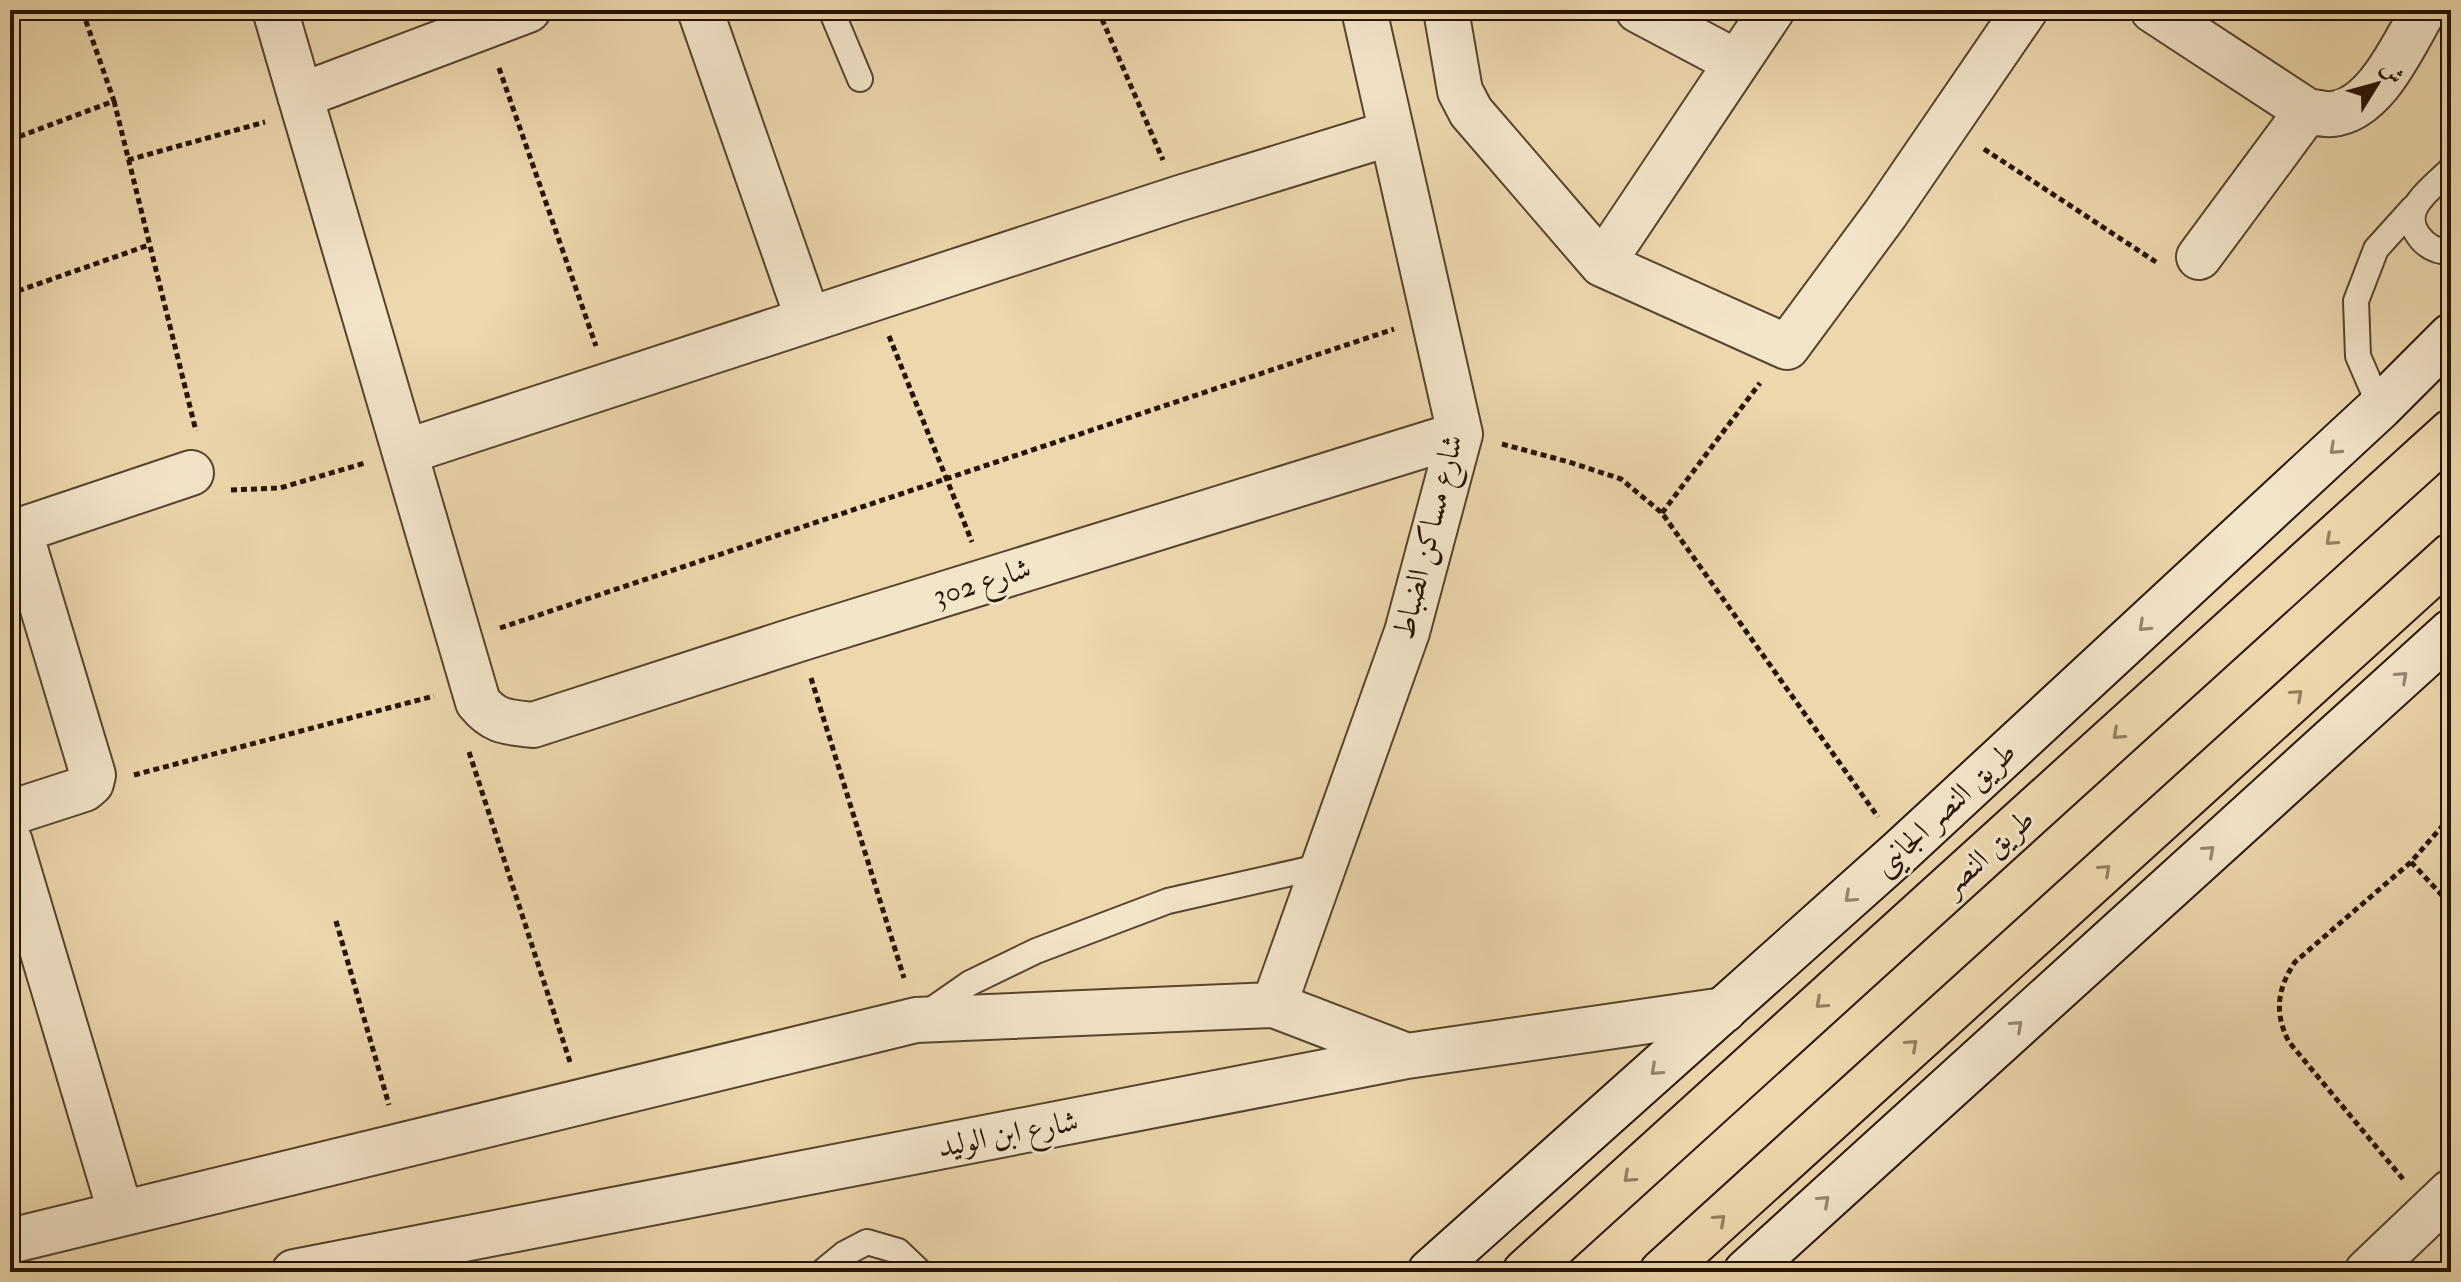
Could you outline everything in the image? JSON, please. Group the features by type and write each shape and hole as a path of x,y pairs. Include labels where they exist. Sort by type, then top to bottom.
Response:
{"highway":[{"name":"طريق النصر","path":"1525,1272 2451,432"},
{"path":"1662,1272 2451,556"}],"street":[{"path":"275,10 473,686 478,702 488,715 484,730"},
{"path":"302,104 528,10"},
{"path":"700,10 808,319"},
{"name":"شارع مساكن الضباط","path":"1274,1005 1407,632 1460,434 1364,10"},
{"path":"1446,10 1460,91 1471,112 1602,264 1787,347 1886,213 2025,10"},
{"path":"1638,10 1736,62"},
{"path":"1602,264 1772,10"},
{"path":"2153,10 2307,111 2331,114 2355,108 2374,93 2424,10"},
{"path":"2199,257 2307,111"},
{"path":"405,452 1180,198 1391,133"},
{"name":"طريق النصر الجانيى","path":"1430,1272 1902,850 2380,407 2451,336"},
{"name":"شارع 302","path":"484,730 533,725 1460,434"},
{"path":"10,813 88,786 93,775 22,539 24,531 191,473"},
{"path":"1746,1272 2451,632"},
{"path":"10,842 121,1214"},
{"path":"10,1241 916,1020 1274,1005 1407,1056"},
{"name":"شارع ابن الوليد","path":"294,1272 1407,1056 1724,1010"},
{"path":"2367,1272 2444,1214"}],"lane":[{"path":"831,10 860,79"},
{"path":"2380,407 2358,356 2356,301 2376,249 2451,169"},
{"path":"2413,208 2412,219 2421,240 2431,248 2451,252"},
{"path":"916,1020 970,983 1080,934 1168,901 1323,866"},
{"path":"822,1272 844,1254 867,1242 898,1251 920,1272"}],"path":[{"path":"82,10 114,101 202,453 191,473 229,490 280,488 405,452"},
{"path":"1098,10 1180,198"},
{"path":"484,26 610,384"},
{"path":"10,140 114,101"},
{"path":"128,160 302,104"},
{"path":"1947,124 2166,269 2184,268 2199,257"},
{"path":"10,294 149,245"},
{"path":"10,266 18,291"},
{"path":"873,298 987,580"},
{"path":"460,641 1433,316"},
{"path":"1662,513 1787,347"},
{"path":"1460,434 1621,479 1662,513 1902,850"},
{"path":"799,639 916,1020"},
{"path":"88,786 473,686"},
{"path":"484,730 582,1101"},
{"path":"2444,1214 2289,1042 2278,1012 2282,987 2295,962 2411,862 2451,816"},
{"path":"2411,862 2451,905"},
{"path":"336,921 401,1145"}]}
